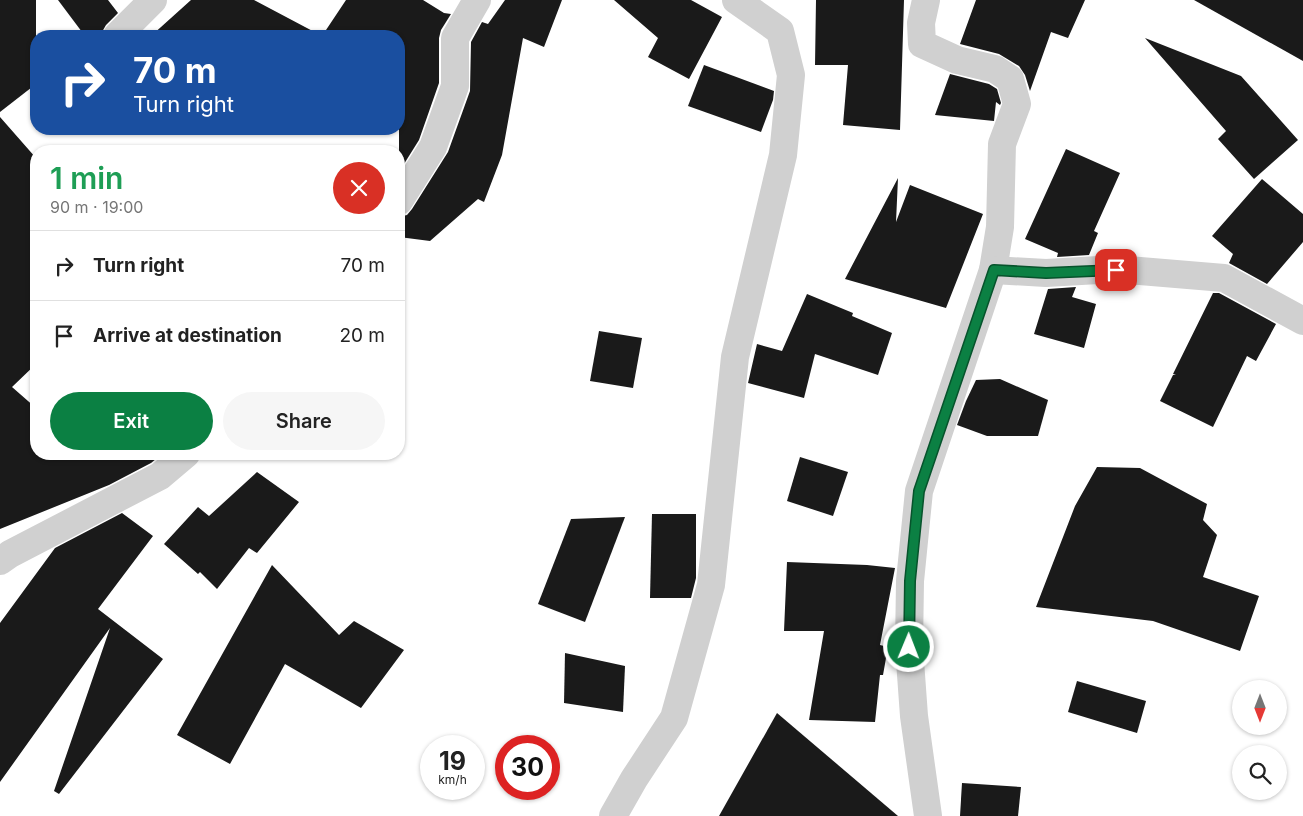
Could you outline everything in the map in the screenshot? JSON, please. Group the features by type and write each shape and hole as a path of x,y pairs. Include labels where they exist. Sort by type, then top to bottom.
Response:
{"street":[{"path":"123,30 153,0"},
{"path":"405,191 433,147 455,86 455,38 477,0"},
{"path":"613,816 634,779 674,718 711,584 735,357 783,155 791,75 780,31 736,0"},
{"path":"926,0 921,23 922,44 956,60 995,69 1010,79 1017,104 1002,144 1000,227 994,270 919,491 910,581 909,647 914,716 928,816"},
{"path":"994,270 1046,273 1116,270 1224,278 1303,321"},
{"path":"0,561 160,476 179,460"}],"building":[{"path":"0,0 36,0 36,30 30,30 30,89 0,112"},
{"path":"58,0 108,0 118,13 103,30 80,30"},
{"path":"191,0 254,0 311,30 158,30"},
{"path":"346,0 423,0 444,13 451,14 441,30 439,38 439,83 419,140 405,162 405,145 399,145 399,135 405,135 405,30 326,30"},
{"path":"505,0 562,0 544,47 523,38 502,155 484,202 478,199 430,241 405,238 405,216 412,209 448,152 470,91 471,42 482,22 488,24"},
{"path":"614,0 691,0 722,17 689,79 648,57 658,38"},
{"path":"816,0 904,0 900,130 843,125 848,65 815,65"},
{"path":"976,0 1085,0 1068,38 1051,32 1030,91 1025,75 1019,66 999,54 960,44"},
{"path":"1194,0 1303,0 1303,61"},
{"path":"1145,38 1241,76 1298,140 1254,179 1218,139 1226,131"},
{"path":"704,65 774,91 773,100 761,132 688,106"},
{"path":"950,74 989,84 997,89 1001,103 1000,105 996,102 994,121 935,115"},
{"path":"0,117 30,151 30,370 12,387 30,403 30,460 155,460 109,485 0,529"},
{"path":"1066,149 1120,173 1094,231 1098,233 1089,255 1057,257 1058,253 1025,239"},
{"path":"898,178 896,222 910,185 983,214 946,308 845,279"},
{"path":"1262,179 1303,214 1303,242 1267,284 1229,263 1233,254 1212,236"},
{"path":"1076,287 1072,297 1096,304 1084,348 1034,334 1048,289"},
{"path":"1213,293 1219,293 1276,324 1256,361 1247,356 1213,427 1160,401 1173,375 1176,375 1173,374"},
{"path":"807,294 853,313 852,316 892,333 878,375 815,354 804,398 748,383 757,344 782,351"},
{"path":"599,331 642,338 633,388 590,381"},
{"path":"1000,379 1048,400 1038,436 987,436 957,425 976,380"},
{"path":"800,457 848,472 833,516 787,501"},
{"path":"1097,467 1140,468 1207,504 1203,520 1217,535 1203,577 1259,596 1240,651 1153,621 1036,607 1075,506"},
{"path":"257,472 299,502 257,553 249,548 217,589 200,572 198,574 164,544 198,507 209,516"},
{"path":"122,513 153,536 98,609 163,659 59,794 54,791 110,628 0,782 0,623 55,548"},
{"path":"652,514 696,514 696,578 691,598 650,598"},
{"path":"625,517 585,622 538,604 571,519"},
{"path":"787,562 895,568 880,645 888,647 883,675 880,675 875,722 809,720 824,631 784,631"},
{"path":"272,565 339,635 354,621 404,650 361,708 285,664 230,764 177,735"},
{"path":"565,653 625,666 623,712 564,703"},
{"path":"1077,681 1146,701 1137,733 1068,712"},
{"path":"777,713 898,816 719,816"},
{"path":"962,783 1021,787 1018,816 960,816"}],"route":[{"path":"909,647 910,581 919,491 994,270 1046,273 1116,270"}]}
